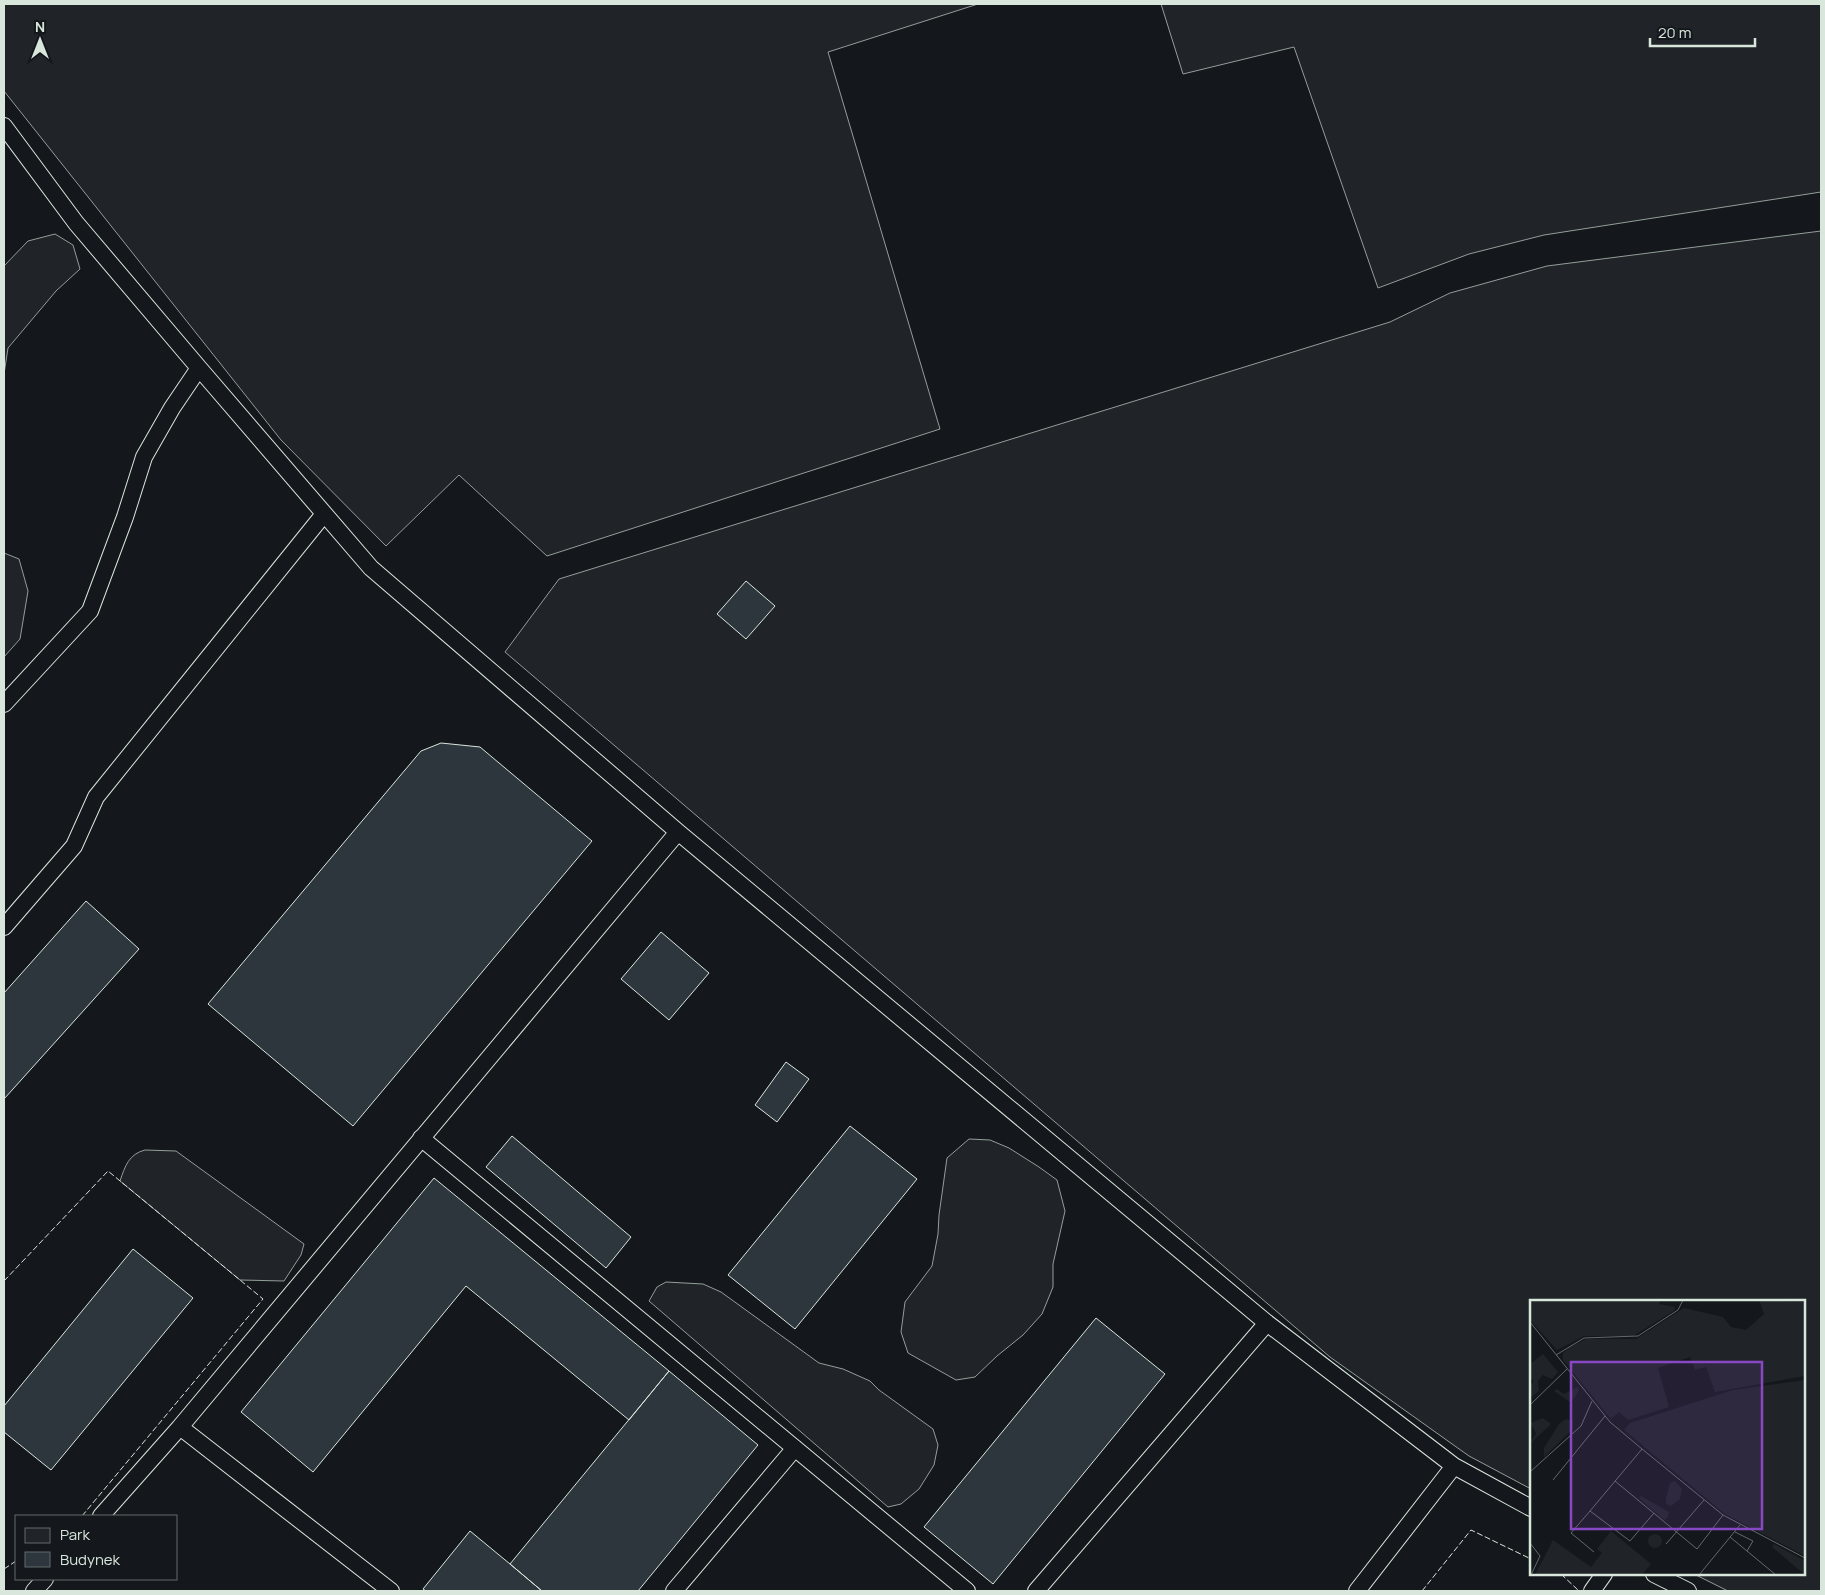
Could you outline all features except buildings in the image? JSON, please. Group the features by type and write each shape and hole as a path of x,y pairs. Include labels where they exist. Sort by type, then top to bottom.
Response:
{"lane":[{"path":"4,126 62,205 371,568 678,832 1267,1324 1454,1466 1530,1507"},
{"path":"4,704 90,611 125,516 144,457 172,408 199,368"},
{"path":"4,927 74,846 96,797 324,514"},
{"path":"102,1515 180,1426 678,832"},
{"path":"421,1138 967,1591"},
{"path":"1036,1591 1267,1324"},
{"path":"180,1426 391,1591"},
{"path":"674,1591 796,1448"},
{"path":"1357,1591 1454,1466"},
{"path":"1592,1591 1603,1575"},
{"path":"1656,1575 1688,1591"},
{"path":"34,1591 44,1580"}],"green space":[{"path":"4,4 978,4 828,52 940,429 547,556 459,475 386,546 281,440 4,91"},
{"path":"1161,4 1821,4 1821,192 1544,235 1469,254 1378,288 1294,47 1183,74"},
{"path":"1821,231 1821,1591 1728,1591 1696,1575 1805,1575 1805,1300 1530,1300 1530,1488 1469,1456 1330,1357 505,652 559,579 1390,322 1450,293 1547,266"},
{"path":"55,234 73,245 80,269 56,291 8,348 4,374 4,266 28,241"},
{"path":"4,553 19,559 28,591 20,639 4,657"},
{"path":"969,1139 990,1140 1009,1148 1057,1180 1065,1211 1053,1264 1053,1287 1042,1314 1023,1335 975,1377 956,1380 908,1353 901,1332 905,1302 932,1266 938,1234 947,1158"},
{"path":"145,1150 176,1151 304,1244 301,1255 284,1281 240,1280 120,1181 131,1158"},
{"path":"666,1282 703,1284 721,1292 819,1363 843,1369 870,1381 879,1390 933,1429 938,1445 934,1465 919,1489 901,1504 888,1507 649,1301 657,1287"}],"fence":[{"path":"4,1281 108,1171 263,1299 83,1515"},
{"path":"1422,1591 1471,1530 1530,1559"},
{"path":"4,1569 15,1562"},
{"path":"1562,1575 1579,1591"}]}
